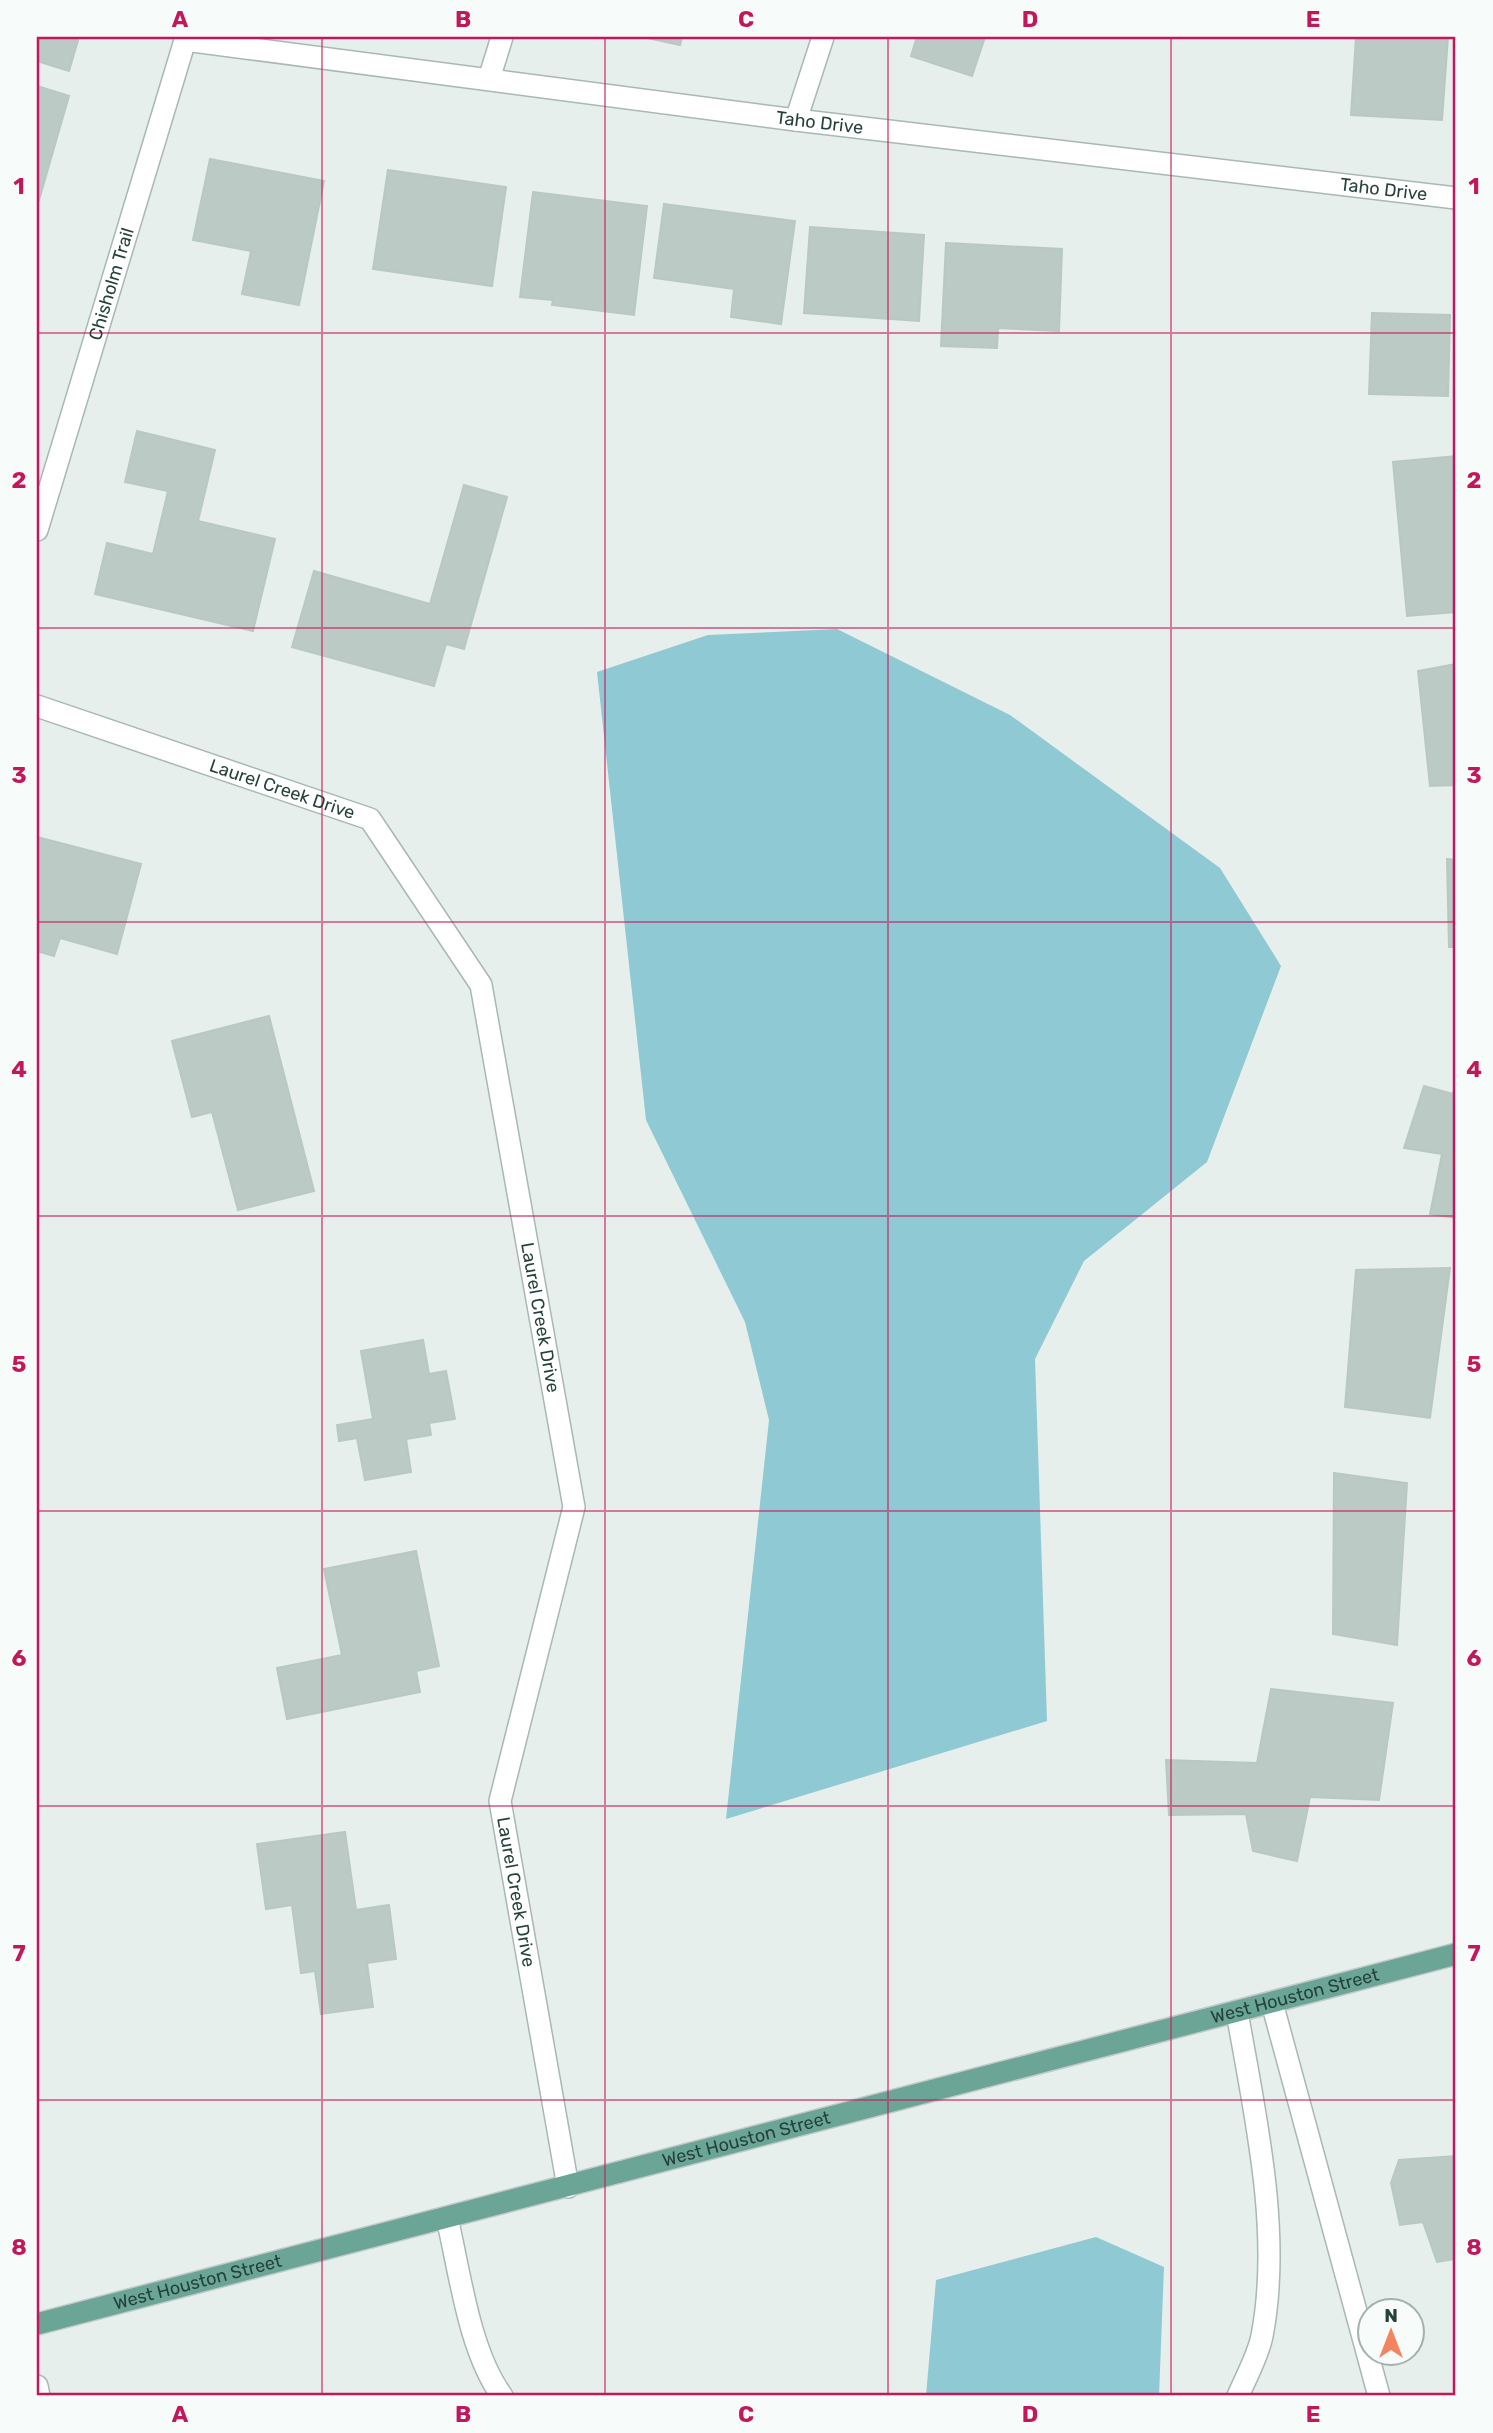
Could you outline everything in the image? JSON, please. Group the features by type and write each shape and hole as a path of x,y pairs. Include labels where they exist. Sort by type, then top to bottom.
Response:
{"main road":[{"name":"West Houston Street","path":"37,2324 568,2188 1456,1954"}],"street":[{"path":"489,79 502,37"},
{"path":"796,120 823,37"},
{"name":"Taho Drive","path":"186,38 796,120 1456,198"},
{"name":"Chisholm Trail","path":"37,530 186,38"},
{"name":"Laurel Creek Drive","path":"37,706 370,819 481,985 574,1507 500,1801 568,2188"},
{"path":"1272,2003 1378,2396"},
{"path":"1237,2012 1255,2119 1270,2262 1261,2339 1238,2396"},
{"path":"447,2218 470,2321 492,2383 502,2396"},
{"path":"37,2386 39,2396"}],"water":[{"path":"837,629 1010,715 1220,868 1281,966 1207,1162 1084,1261 1035,1359 1047,1721 726,1819 769,1420 745,1322 646,1120 597,672 708,635"},
{"path":"1096,2237 1164,2267 1159,2396 926,2396 936,2280"}],"building":[{"path":"37,37 79,37 69,71 37,61"},
{"path":"643,37 682,37 680,45"},
{"path":"917,37 985,37 972,76 911,56"},
{"path":"1356,37 1448,37 1442,120 1351,115"},
{"path":"37,86 69,96 39,200 37,199"},
{"path":"210,159 324,181 299,305 242,294 251,251 193,240"},
{"path":"388,170 506,187 492,286 373,269"},
{"path":"533,192 647,206 634,315 552,305 553,300 520,297"},
{"path":"664,204 795,221 781,324 731,317 734,289 654,278"},
{"path":"810,227 924,235 919,321 804,313"},
{"path":"946,243 1062,249 1059,331 998,328 997,348 941,346"},
{"path":"1372,313 1450,315 1448,396 1369,394"},
{"path":"137,431 215,450 198,521 275,539 253,631 95,594 107,543 153,554 168,491 125,482"},
{"path":"1456,456 1456,612 1407,616 1393,462"},
{"path":"464,485 507,497 464,649 446,644 434,686 292,647 314,571 430,604"},
{"path":"1456,664 1456,785 1430,786 1418,671"},
{"path":"37,837 141,864 117,954 60,938 54,956 37,951"},
{"path":"1447,859 1456,860 1456,947 1449,947"},
{"path":"269,1016 314,1191 238,1210 212,1112 192,1117 172,1041"},
{"path":"1456,1084 1456,1218 1430,1214 1442,1154 1404,1148 1424,1086 1453,1094"},
{"path":"1450,1268 1430,1418 1345,1407 1356,1270"},
{"path":"423,1340 429,1374 446,1371 455,1419 429,1423 431,1435 406,1439 411,1472 365,1480 357,1438 339,1441 337,1425 373,1419 361,1351"},
{"path":"1334,1473 1407,1483 1397,1645 1333,1634"},
{"path":"416,1551 439,1666 416,1671 420,1692 287,1719 277,1668 342,1655 324,1569"},
{"path":"1271,1689 1393,1703 1379,1800 1310,1797 1297,1861 1253,1851 1246,1814 1169,1815 1166,1760 1257,1763"},
{"path":"345,1832 356,1910 389,1905 396,1959 367,1963 373,2007 321,2014 315,1971 301,1973 292,1905 266,1909 257,1844"},
{"path":"1456,2156 1456,2259 1437,2262 1423,2222 1400,2225 1391,2183 1399,2160"}]}
